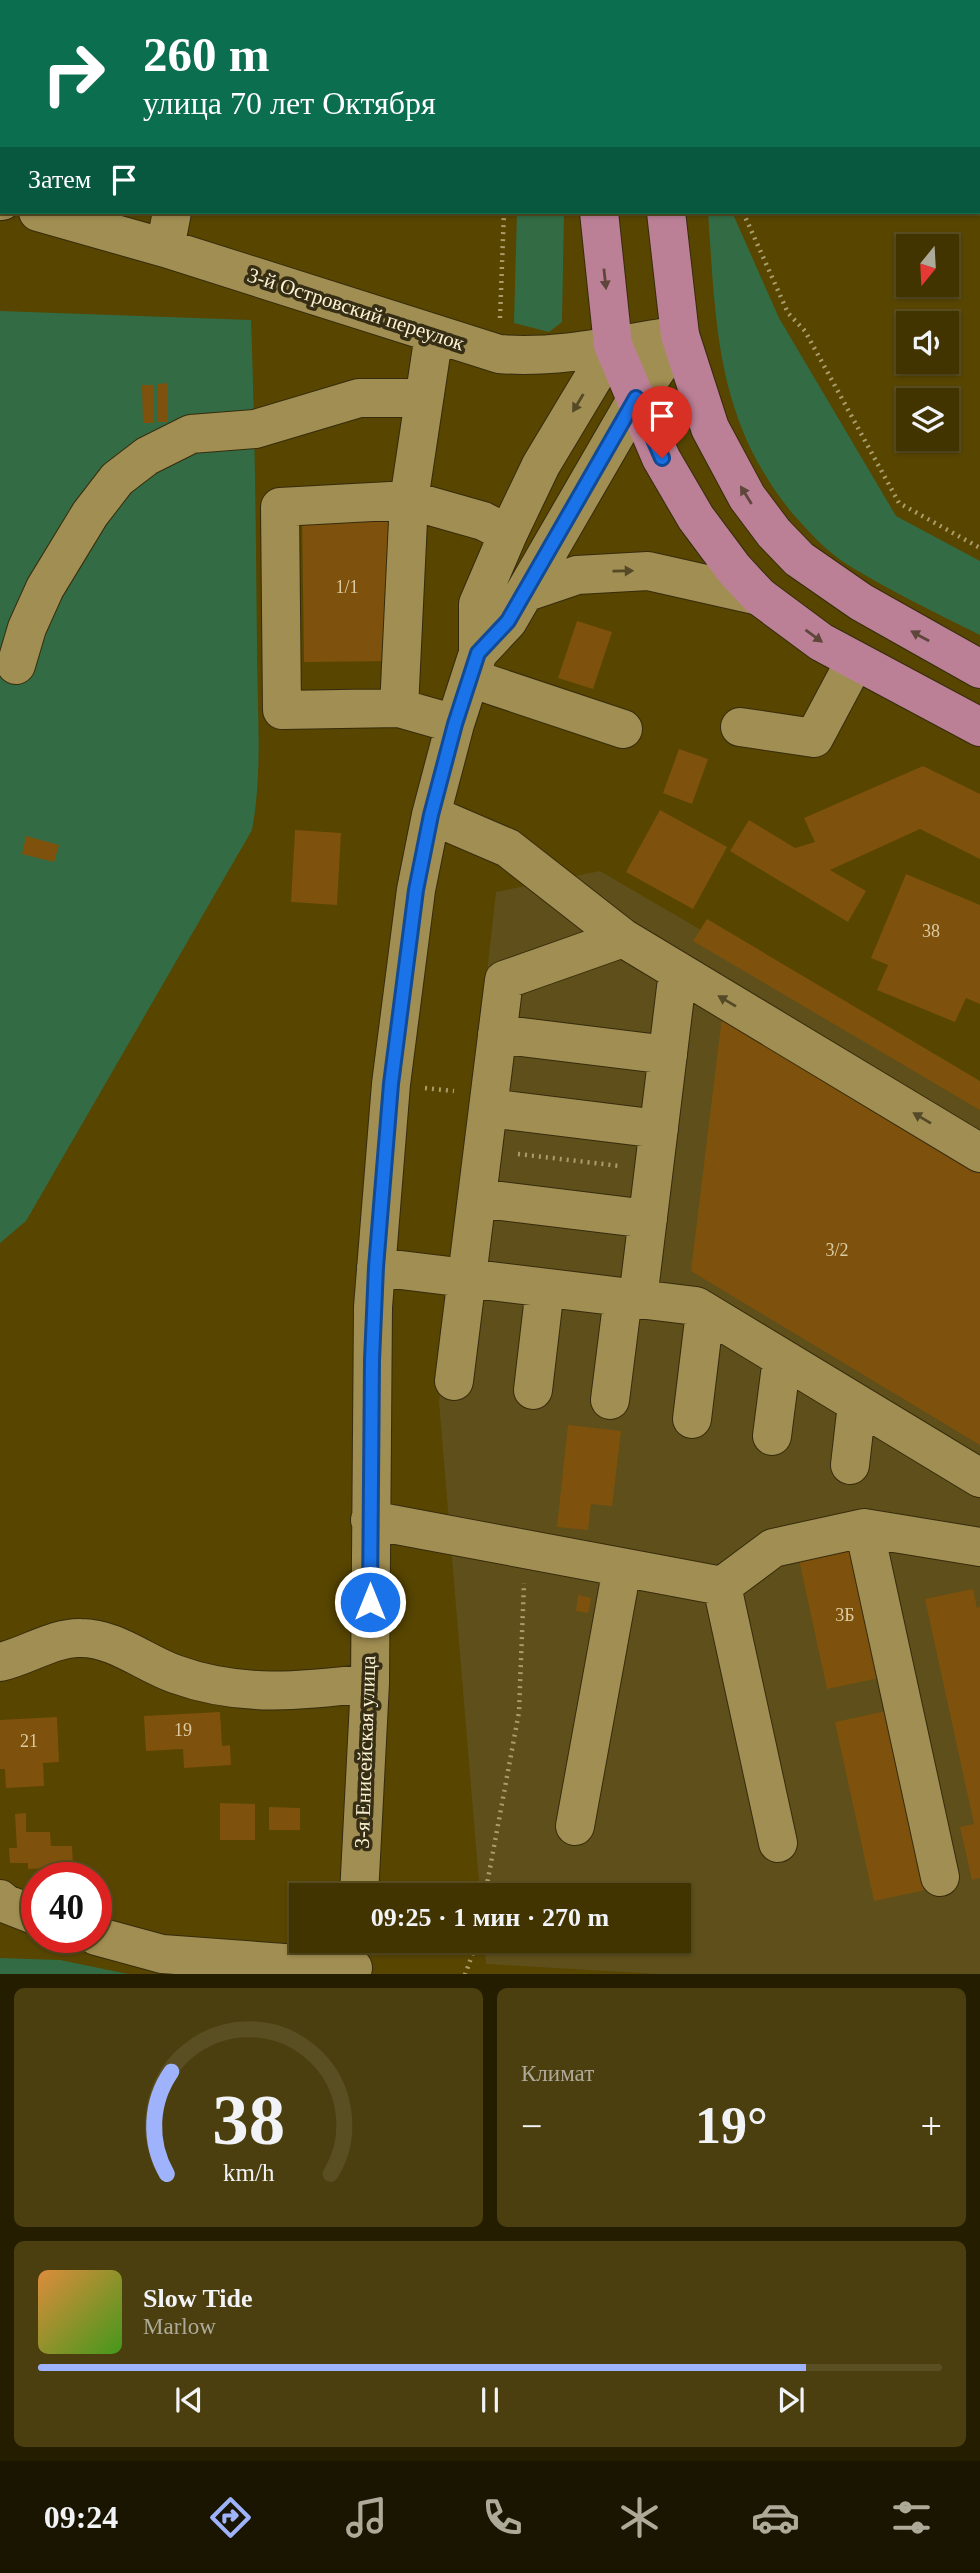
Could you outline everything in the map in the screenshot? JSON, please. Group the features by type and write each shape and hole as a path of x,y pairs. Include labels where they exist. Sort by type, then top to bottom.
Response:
{"main road":[{"path":"599,214 613,345 662,458 696,518 734,569 759,596 821,642 980,727"},
{"path":"666,214 680,335 710,428 747,497 774,533 799,559 861,602 980,669"}],"street":[{"name":"3-й Островский переулок","path":"64,214 166,222 434,334 499,354 550,355 680,335"},
{"path":"399,708 409,500 434,334"},
{"name":"3-я Енисейская улица","path":"360,1883 370,1683 370,1520 376,1267 391,1084 416,890 431,815 455,724 474,666 508,621 636,398 680,335"},
{"path":"613,345 541,465 508,534 478,604 474,666 623,729"},
{"path":"16,664 27,628 45,588 90,514 117,479 147,456 191,434 255,429 359,398 424,398"},
{"path":"455,724 399,708 282,710 280,506 409,500 483,521 508,534"},
{"path":"524,593 577,575 648,571 759,596"},
{"path":"740,727 814,738 855,661"},
{"path":"431,815 508,849 623,938 980,1153"},
{"path":"454,1381 504,980 623,938"},
{"path":"610,1400 648,1219 678,971"},
{"path":"497,1034 668,1055"},
{"path":"488,1108 659,1129"},
{"path":"477,1198 648,1219"},
{"path":"376,1267 696,1306 980,1478"},
{"path":"533,1390 545,1288"},
{"path":"692,1419 705,1312"},
{"path":"772,1436 782,1358"},
{"path":"850,1465 857,1404"},
{"path":"370,1520 722,1586 773,1548 864,1528 980,1547"},
{"path":"864,1528 940,1877"},
{"path":"575,1826 622,1568"},
{"path":"722,1586 778,1843"},
{"path":"0,1662 78,1637 96,1639 174,1674 225,1687 285,1692 370,1683"},
{"path":"0,1899 21,1910"},
{"path":"112,1940 162,1954 354,1961"}],"path":[{"path":"502,317 505,214"},
{"path":"499,354 505,214"},
{"path":"744,214 788,313 805,331 899,503 980,548"},
{"path":"487,1883 519,1712 525,1551"},
{"path":"465,1974 473,1953"}],"shaded area":[{"path":"600,871 980,1093 980,1974 658,1974 486,1964 485,1953 691,1953 691,1883 479,1883 439,1402 496,892"}],"green space":[{"path":"517,214 564,214 562,322 549,332 514,323"},
{"path":"708,214 733,214 779,318 896,516 980,561 980,635 897,593 840,560 793,514 768,479 748,444 734,408 718,333"},
{"path":"0,311 251,320 259,740 252,830 26,1221 0,1243"},
{"path":"0,1958 60,1960 128,1974 0,1974"}],"building":[{"path":"168,383 168,422 158,422 158,384"},
{"path":"142,385 153,385 153,423 143,423"},
{"path":"389,512 392,661 304,662 302,513"},
{"path":"577,621 612,632 593,689 558,678"},
{"path":"679,749 708,759 692,804 663,793"},
{"path":"923,766 980,794 980,859 920,829 830,870 866,891 848,922 730,851 749,820 795,848 815,842 804,818"},
{"path":"660,810 727,847 693,909 626,872"},
{"path":"295,830 341,833 337,905 291,902"},
{"path":"26,836 59,845 54,862 22,854"},
{"path":"906,874 980,905 980,1004 966,998 955,1022 877,990 888,965 871,958"},
{"path":"707,919 980,1081 980,1110 693,941"},
{"path":"722,1017 980,1173 980,1445 691,1271"},
{"path":"568,1425 621,1431 612,1506 591,1504 588,1530 557,1527"},
{"path":"864,1541 893,1675 827,1689 798,1555"},
{"path":"973,1589 977,1608 980,1607 980,1878 972,1880 960,1827 974,1824 925,1599"},
{"path":"578,1595 591,1598 588,1613 576,1611"},
{"path":"900,1708 939,1887 874,1901 835,1722"},
{"path":"220,1712 222,1746 230,1745 231,1765 184,1768 183,1749 146,1751 144,1716"},
{"path":"57,1717 59,1762 43,1763 44,1786 6,1788 5,1769 0,1769 0,1720"},
{"path":"220,1803 255,1804 255,1840 220,1840"},
{"path":"269,1807 300,1808 300,1830 269,1830"},
{"path":"26,1813 26,1832 50,1832 51,1846 72,1846 73,1862 10,1863 9,1848 17,1848 15,1814"}],"route":[{"path":"370,1602 372,1360 376,1267 398,1020 416,890 431,815 455,724 478,653 508,621 636,398 662,458"}]}
